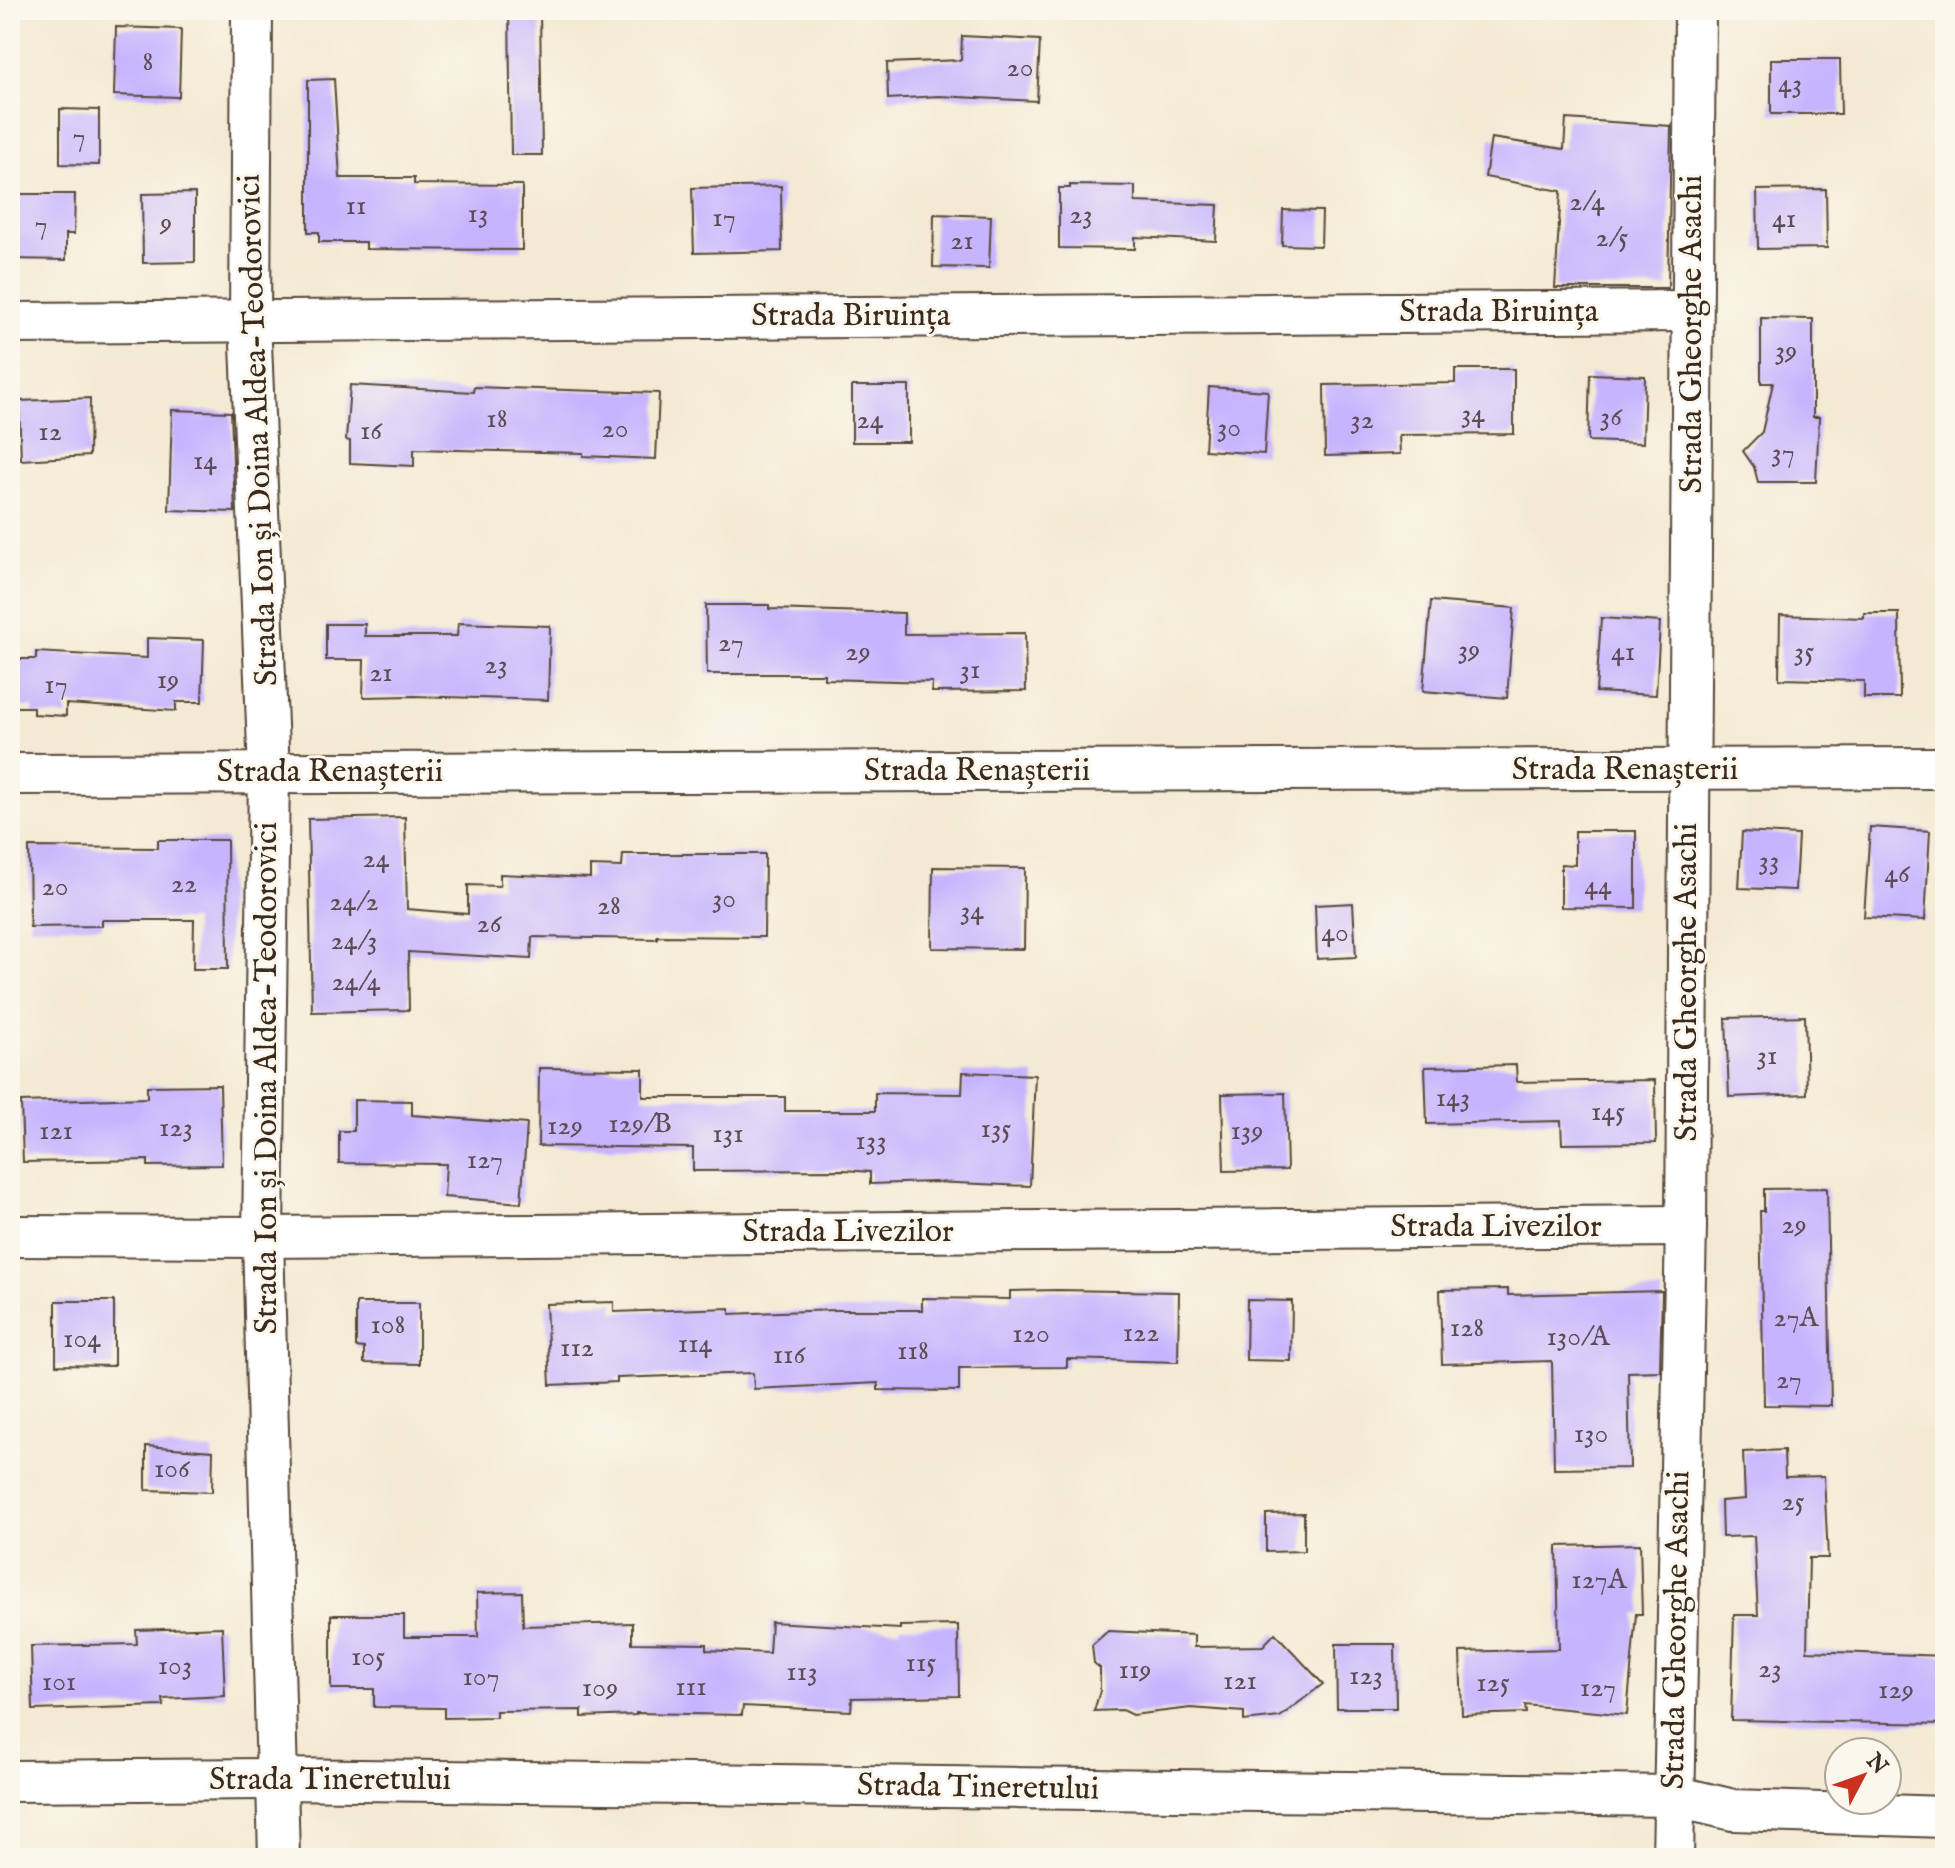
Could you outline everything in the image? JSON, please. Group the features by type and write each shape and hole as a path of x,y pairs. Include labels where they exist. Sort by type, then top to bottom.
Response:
{"street":[{"name":"Strada Ion și Doina Aldea-Teodorovici","path":"252,10 250,320 269,772 263,1237 279,1858"},
{"name":"Strada Gheorghe Asachi","path":"1673,1858 1686,1226 1695,10"},
{"name":"Strada Biruința","path":"10,323 1692,311"},
{"name":"Strada Renașterii","path":"10,774 1945,768"},
{"name":"Strada Livezilor","path":"10,1236 263,1237 1686,1226"},
{"name":"Strada Tineretului","path":"10,1781 278,1779 1674,1796 1733,1810 1945,1817"}],"building":[{"path":"509,10 540,10 542,155 511,155"},
{"path":"116,27 181,29 179,97 114,95"},
{"path":"962,36 1040,40 1037,101 939,96 888,99 887,63 961,60"},
{"path":"1771,59 1840,59 1841,114 1771,114"},
{"path":"334,79 340,178 414,178 414,184 522,185 522,250 366,249 366,242 319,242 319,232 308,232 308,80"},
{"path":"60,109 99,110 99,165 60,164"},
{"path":"1566,119 1671,126 1668,288 1555,288 1561,191 1485,177 1491,138 1564,149"},
{"path":"1070,185 1135,186 1135,202 1218,205 1216,241 1135,237 1135,249 1059,248 1059,188 1070,188"},
{"path":"781,186 782,251 694,253 692,188"},
{"path":"1826,189 1827,248 1758,249 1757,190"},
{"path":"195,193 195,262 143,263 142,194"},
{"path":"10,194 75,194 74,234 66,234 66,260 10,259"},
{"path":"1283,210 1322,211 1321,246 1282,245"},
{"path":"934,214 991,216 989,268 933,267"},
{"path":"1761,318 1813,319 1813,417 1819,417 1816,482 1758,482 1754,467 1743,451 1762,432 1773,383 1761,383"},
{"path":"1455,369 1514,369 1514,434 1399,435 1400,454 1325,456 1324,385 1455,383"},
{"path":"1590,374 1645,376 1643,443 1588,441"},
{"path":"350,385 473,392 474,387 659,393 656,459 583,456 583,453 414,449 414,466 350,463 350,441 346,440"},
{"path":"852,386 909,386 909,442 852,442"},
{"path":"1209,387 1268,391 1264,454 1205,450"},
{"path":"90,398 89,456 21,460 19,401"},
{"path":"172,410 231,412 235,512 169,510"},
{"path":"1431,601 1514,608 1507,698 1423,691"},
{"path":"706,605 769,605 769,609 904,613 904,634 1025,633 1026,691 932,692 932,682 824,679 824,674 707,674"},
{"path":"1864,613 1899,613 1900,698 1864,698 1864,681 1779,679 1780,615 1864,618"},
{"path":"1601,618 1660,622 1656,695 1596,692"},
{"path":"458,623 550,626 548,700 363,697 364,660 326,660 326,624 365,624 365,636 457,636"},
{"path":"147,638 204,640 202,702 176,702 176,711 66,704 66,716 33,714 33,707 10,707 10,659 36,659 36,652 147,658"},
{"path":"405,817 407,909 468,914 468,885 500,886 500,874 590,878 590,866 622,867 623,854 765,854 764,937 532,937 531,959 408,952 409,1010 312,1012 308,819"},
{"path":"1870,827 1930,831 1925,920 1864,917"},
{"path":"1575,831 1636,831 1636,908 1561,907 1561,864 1575,865"},
{"path":"1742,832 1798,835 1795,890 1739,888"},
{"path":"158,840 227,840 228,969 193,969 194,920 102,920 102,926 30,927 29,847 158,848"},
{"path":"933,867 1025,868 1024,949 932,948"},
{"path":"1353,903 1356,957 1317,959 1315,905"},
{"path":"1805,1016 1807,1094 1729,1097 1726,1018"},
{"path":"1516,1065 1517,1082 1655,1080 1656,1143 1562,1144 1561,1121 1427,1124 1425,1067"},
{"path":"539,1068 643,1069 643,1097 785,1097 785,1111 875,1111 875,1093 962,1094 963,1072 1035,1075 1030,1186 933,1182 870,1184 870,1172 845,1170 693,1171 693,1148 538,1146"},
{"path":"220,1085 222,1165 148,1166 148,1160 23,1162 21,1102 147,1098 147,1086"},
{"path":"1285,1093 1287,1170 1224,1171 1222,1094"},
{"path":"354,1100 412,1101 412,1115 527,1124 521,1203 444,1197 446,1164 339,1163 339,1131 354,1131"},
{"path":"1827,1188 1831,1406 1764,1405 1760,1211 1764,1211 1764,1189"},
{"path":"1508,1289 1508,1295 1662,1291 1660,1371 1628,1372 1630,1468 1554,1469 1552,1361 1442,1364 1440,1290"},
{"path":"1010,1291 1179,1292 1178,1362 1067,1359 1067,1367 959,1368 959,1391 878,1390 878,1383 754,1389 753,1373 617,1378 617,1382 550,1385 546,1304 614,1302 614,1312 730,1308 730,1314 922,1310 922,1298 1010,1299"},
{"path":"1247,1300 1292,1301 1291,1361 1246,1360"},
{"path":"56,1301 114,1301 114,1366 56,1365"},
{"path":"356,1303 419,1303 419,1364 364,1363 364,1348 356,1347"},
{"path":"146,1446 213,1451 212,1492 146,1490"},
{"path":"1784,1450 1785,1477 1824,1476 1828,1558 1809,1558 1807,1651 1945,1656 1945,1724 1731,1720 1734,1615 1758,1615 1754,1536 1722,1537 1721,1501 1745,1499 1743,1452"},
{"path":"1304,1513 1304,1551 1266,1552 1266,1514"},
{"path":"1640,1544 1642,1614 1636,1614 1627,1715 1525,1705 1526,1713 1462,1715 1460,1652 1559,1649 1557,1546"},
{"path":"522,1592 523,1626 632,1623 632,1643 707,1644 707,1650 769,1653 771,1622 900,1629 900,1626 958,1625 959,1696 852,1698 851,1711 743,1706 742,1715 636,1713 582,1717 582,1710 496,1711 496,1717 444,1718 444,1708 374,1707 374,1689 331,1689 331,1615 404,1615 404,1637 478,1637 477,1593"},
{"path":"222,1627 225,1696 163,1699 164,1706 33,1710 31,1646 137,1644 136,1630"},
{"path":"1108,1631 1194,1635 1194,1647 1263,1646 1275,1633 1323,1684 1280,1717 1244,1721 1244,1712 1191,1708 1132,1715 1122,1710 1094,1711 1100,1691 1100,1668 1094,1663 1092,1645"},
{"path":"1336,1644 1395,1644 1396,1708 1337,1708"}]}
